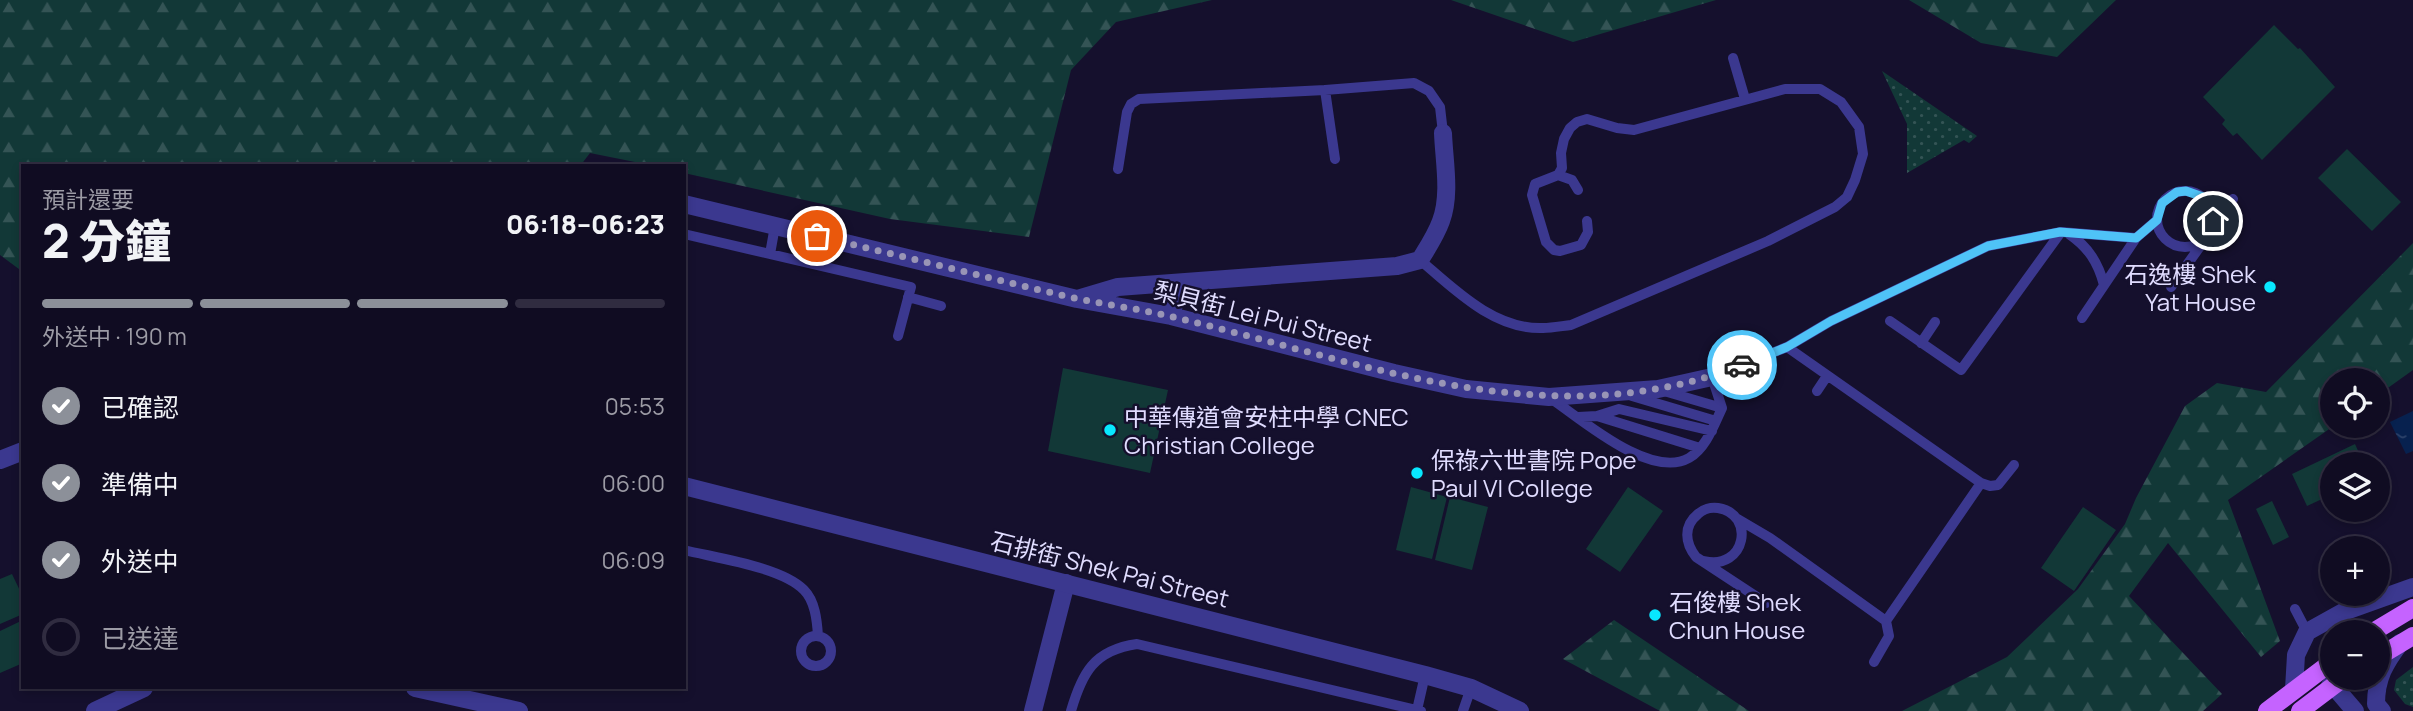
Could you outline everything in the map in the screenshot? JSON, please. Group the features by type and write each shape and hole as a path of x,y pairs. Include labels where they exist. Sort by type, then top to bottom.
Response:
{"main road":[{"path":"2390,622 2413,608"},
{"path":"2390,650 2407,640"},
{"path":"2267,711 2320,670"},
{"path":"2300,711 2328,690"}],"street":[{"path":"1077,299 1118,287 1397,266 1420,260 1442,220 1446,195 1443,133"},
{"name":"梨貝街 Lei Pui Street","path":"686,204 1077,299 1171,316 1466,389 1549,397 1658,389 1712,377"},
{"path":"1171,316 1180,283"},
{"path":"0,460 21,452"},
{"name":"石排街 Shek Pai Street","path":"686,487 1425,675 1471,688 1520,711"},
{"path":"1033,711 1066,583"},
{"path":"2294,689 2296,655 2307,632 2343,612 2413,587"},
{"path":"2382,711 2376,704 2379,676 2383,666 2407,640"},
{"path":"96,711 142,689"},
{"path":"420,689 519,711"},
{"path":"2337,690 2355,711"}],"lane":[{"path":"1733,58 1745,99"},
{"path":"1118,169 1127,112 1131,104 1139,99 1414,83 1429,91 1440,107 1443,133"},
{"path":"1420,260 1465,298 1514,324 1541,328 1571,325 1768,241 1835,207 1847,197 1863,154 1859,127 1840,102 1820,89 1785,89 1634,130 1587,119 1577,122 1564,139 1562,169 1558,175"},
{"path":"1325,90 1335,159"},
{"path":"1578,190 1572,180 1558,175 1540,180 1532,189 1532,195 1546,242 1554,250 1581,245 1588,232 1587,221"},
{"path":"2186,191 2195,193 2209,204 2213,221 2208,234 2189,247 2180,246 2164,237 2157,220 2162,203 2169,197 2186,191"},
{"path":"2171,287 2232,199"},
{"path":"2082,318 2136,238 2157,220"},
{"path":"770,254 775,226"},
{"path":"1549,397 1616,444 1640,457 1667,462 1687,459 1700,448 1722,408 1712,377 1787,347 1831,321 1988,246 2063,232 2136,238"},
{"path":"2063,232 2080,242 2093,256 2104,285"},
{"path":"1890,321 1961,370 2063,232"},
{"path":"686,234 911,287 898,336"},
{"path":"908,297 941,306"},
{"path":"1921,342 1935,322"},
{"path":"1787,347 1981,483 1997,485 2014,465"},
{"path":"1817,391 1827,376"},
{"path":"1658,389 1722,408"},
{"path":"1622,393 1714,426"},
{"path":"1578,417 1597,416 1619,409 1714,426"},
{"path":"1597,416 1700,448"},
{"path":"1886,621 1981,483"},
{"path":"1766,603 1696,557 1687,541 1689,524 1702,510 1720,508 1770,538 1886,621 1889,636 1874,662"},
{"path":"1704,561 1713,564 1722,562 1737,552 1742,535 1736,518"},
{"path":"686,550 785,575 805,591 817,615 818,636"},
{"path":"2295,609 2307,632"},
{"path":"1071,711 1084,673 1114,649 1137,644 1389,707 1419,710 1425,675"},
{"path":"1463,711 1471,688"}],"green space":[{"path":"0,0 1212,0 1116,22 1071,70 1029,237 890,219 686,173 686,164 645,164 590,153 582,164 21,164 21,271 0,255"},
{"path":"1451,0 1716,0 1573,42"},
{"path":"1909,0 2116,0 2057,57 1981,43"},
{"path":"2274,25 2300,48 2335,87 2262,160 2237,133 2233,136 2222,124 2225,120 2203,97"},
{"path":"1882,71 1977,136 1969,143 1964,140 1907,173 1907,124"},
{"path":"2347,149 2401,202 2372,231 2318,178"},
{"path":"2413,243 2413,370 2390,386 2390,368 2320,368 2320,436 2228,500 2280,641 2261,657 2168,543 2129,596 2222,694 2203,711 1902,711 2007,657 2078,589 2125,524 2185,406 2217,383 2266,392"},
{"path":"1063,368 1168,390 1150,473 1048,451"},
{"path":"2355,444 2359,452 2338,452"},
{"path":"2320,461 2320,500 2307,506 2292,474"},
{"path":"1411,487 1447,497 1432,559 1396,550"},
{"path":"1628,487 1663,511 1620,572 1586,549"},
{"path":"1450,497 1488,507 1472,570 1435,560"},
{"path":"2272,501 2289,537 2273,545 2256,509"},
{"path":"2083,507 2116,530 2074,591 2041,568"},
{"path":"12,574 21,593 21,615 0,624 0,579"},
{"path":"1614,620 1749,711 1660,711 1563,659"},
{"path":"21,621 21,664 0,673 0,631"},
{"path":"2413,667 2413,707 2405,704 2394,690 2396,680"}],"water":[{"path":"2413,411 2413,451 2406,454 2390,422"}],"way so far":[{"path":"817,236 1077,299 1171,316 1466,389 1549,397 1622,393 1658,389 1712,377 1742,365"}],"place":[{"name":"石逸樓 Shek Yat House","path":"2270,287"},
{"name":"中華傳道會安柱中學 CNEC Christian College","path":"1110,430"},
{"name":"保祿六世書院 Pope Paul VI College","path":"1417,473"},
{"name":"石俊樓 Shek Chun House","path":"1655,615"}],"route":[{"path":"1742,365 1787,347 1831,321 1988,246 2060,232 2136,238 2157,220 2162,203 2177,192 2186,191 2203,197 2213,212 2213,221"}]}
